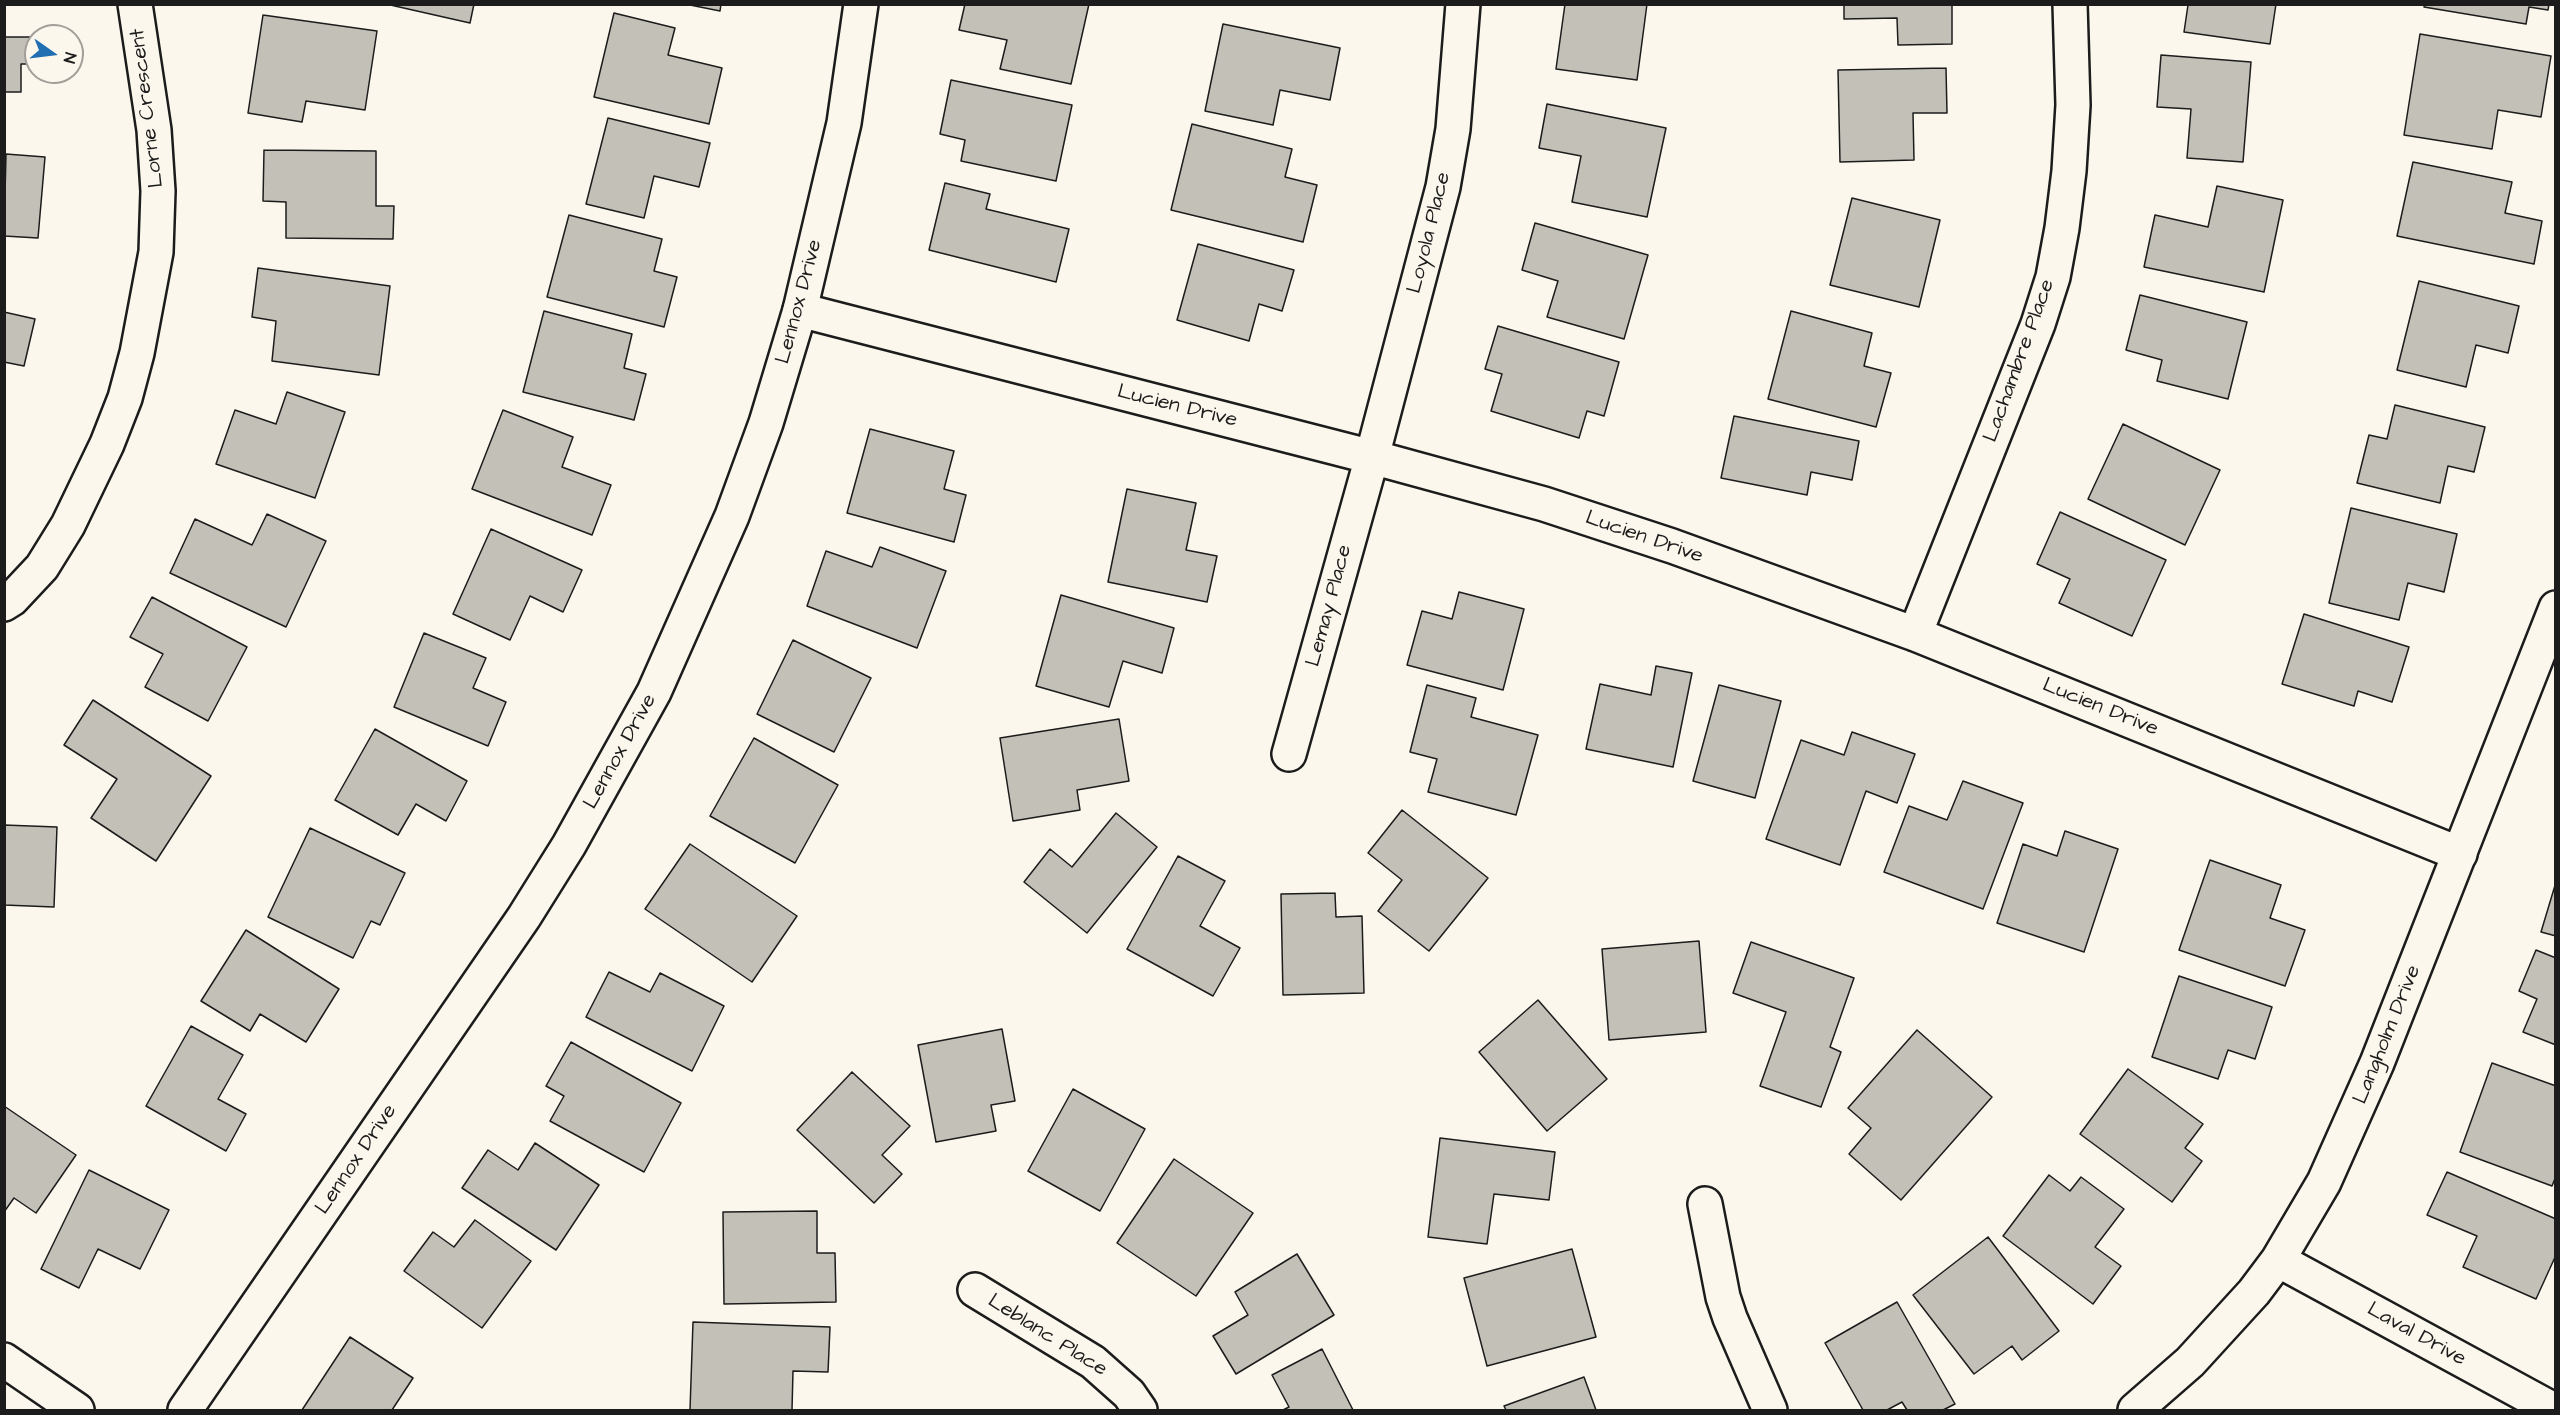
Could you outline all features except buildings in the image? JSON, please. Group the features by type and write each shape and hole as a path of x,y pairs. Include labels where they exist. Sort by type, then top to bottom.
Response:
{"street":[{"name":"Lorne Crescent","path":"4,604 12,599 42,567 72,517 107,444 125,398 137,353 156,252 158,190 154,130 135,4"},
{"name":"Lennox Drive","path":"185,1410 524,917 614,766 654,692 692,612 732,516 766,423 800,310 844,123 861,4"},
{"name":"Loyola Place","path":"1372,457 1443,187 1453,129 1463,4"},
{"name":"Lachambre Place","path":"1915,634 2038,324 2053,277 2069,171 2073,105 2070,4"},
{"name":"Lucien Drive","path":"800,310 1372,457 1544,504 1672,546 1915,634 2460,854"},
{"name":"Lemay Place","path":"1289,754 1372,457"},
{"name":"Langholm Drive","path":"2135,1410 2190,1362 2222,1328 2278,1260 2324,1182 2356,1115 2556,608"},
{"path":"1705,1204 1727,1307 1770,1410"},
{"name":"Laval Drive","path":"2278,1260 2554,1410"},
{"name":"Leblanc Place","path":"975,1290 1093,1362 1129,1394 1140,1410"},
{"path":"4,1360 77,1410"}]}
